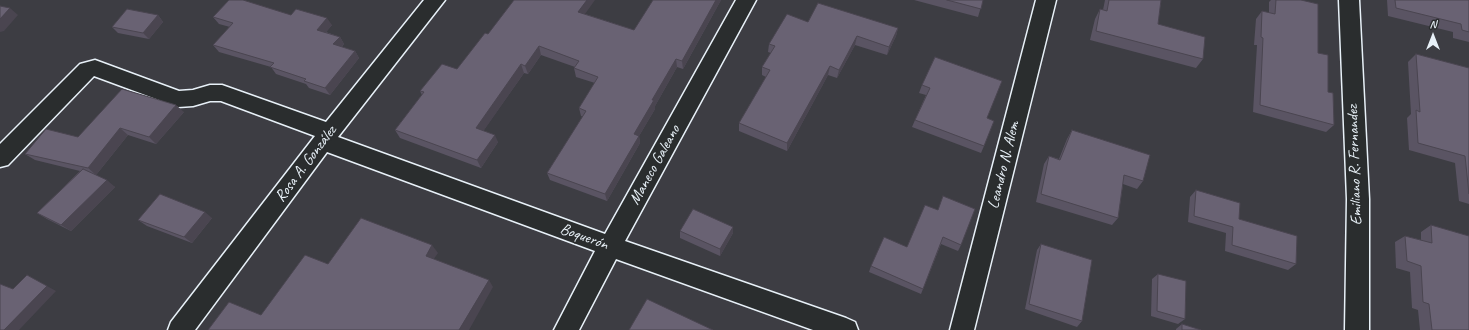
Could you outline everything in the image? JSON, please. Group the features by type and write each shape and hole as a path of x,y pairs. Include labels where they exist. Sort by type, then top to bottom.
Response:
{"street":[{"name":"Rosa A. González","path":"180,330 327,136 435,0"},
{"name":"Maneco Galeano","path":"566,330 610,246 746,0"},
{"name":"Leandro N. Alem","path":"962,330 1046,0"},
{"name":"Emiliano R. Fernandez","path":"1349,0 1358,199 1357,330"},
{"name":"Boquerón","path":"0,158 87,70 95,68 178,99 193,98 210,93 222,94 610,246 846,330"}],"building":[{"path":"229,0 243,0 291,15 296,9 327,18 317,30 340,37 333,44 355,51 325,88 304,81 306,79 270,67 274,63 213,45 233,23 213,17"},
{"path":"514,0 587,0 578,12 634,30 653,0 716,0 682,61 676,59 652,100 654,100 634,134 639,136 605,194 547,173 586,111 579,108 598,77 574,68 579,61 539,46 525,66 521,64 476,128 495,135 477,160 395,130 424,92 420,91 442,64 457,69 485,33 488,34"},
{"path":"947,0 983,0 981,9"},
{"path":"1109,0 1161,0 1158,24 1205,37 1203,59 1096,31 1100,9 1107,11"},
{"path":"1276,0 1301,0 1318,4 1318,53 1328,55 1328,92 1333,93 1334,125 1260,105 1263,38 1261,37 1262,11 1275,14"},
{"path":"1395,0 1469,0 1469,32 1462,30 1461,24 1396,8"},
{"path":"818,3 898,28 889,47 857,36 839,70 830,66 787,143 739,123 770,70 762,67 775,46 769,44 787,14 808,22"},
{"path":"0,6 10,8 0,19"},
{"path":"127,9 158,15 143,33 112,27"},
{"path":"1416,54 1469,68 1469,194 1465,156 1418,143 1416,110 1420,112"},
{"path":"935,57 1002,81 987,118 994,121 984,146 915,120 930,88 922,85"},
{"path":"122,89 176,105 149,137 120,128 88,168 25,154 46,129 78,137"},
{"path":"1072,130 1150,155 1143,181 1124,175 1118,218 1041,194 1049,156 1060,160"},
{"path":"83,169 107,180 61,225 37,213"},
{"path":"1196,190 1240,203 1239,219 1297,236 1296,264 1232,245 1233,227 1194,216"},
{"path":"160,194 205,212 184,237 138,220"},
{"path":"943,196 975,209 961,245 943,237 923,289 871,266 884,237 907,247 925,205 938,210"},
{"path":"693,209 733,227 720,249 680,231"},
{"path":"361,218 432,245 426,256 489,280 459,330 208,330 229,302 261,315 305,255 328,264"},
{"path":"1431,225 1469,236 1469,330 1432,330 1429,304 1423,302 1421,266 1407,261 1405,236 1432,243"},
{"path":"1041,244 1092,260 1082,321 1029,304"},
{"path":"1158,274 1186,281 1185,319 1157,311"},
{"path":"27,275 47,286 4,330 0,330 0,284 13,289"},
{"path":"647,299 713,330 629,330"},
{"path":"1182,324 1201,330 1182,330"}]}
